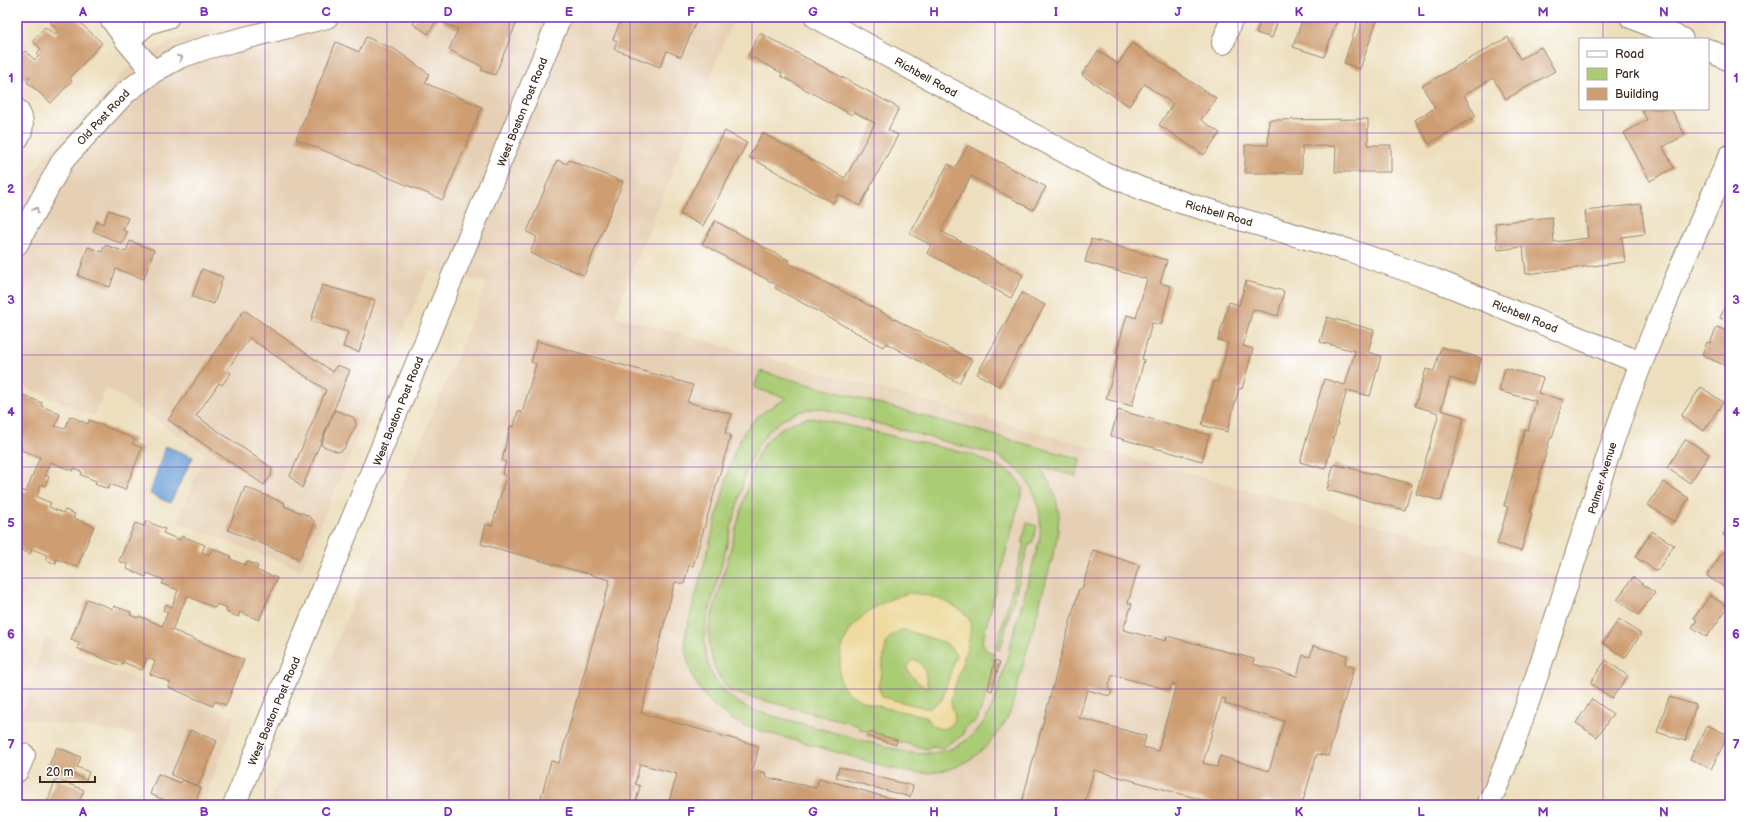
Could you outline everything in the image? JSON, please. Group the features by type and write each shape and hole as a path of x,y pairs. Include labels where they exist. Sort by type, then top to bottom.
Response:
{"street":[{"path":"110,17 127,41 153,72"},
{"path":"127,41 148,23 168,17"},
{"name":"Old Post Road","path":"17,244 63,160 125,93 153,72 180,57 206,48 327,17"},
{"name":"West Boston Post Road","path":"234,805 560,17"},
{"name":"Richbell Road","path":"816,17 1098,170 1142,190 1351,251 1435,280 1641,363"},
{"path":"1223,43 1232,17"},
{"path":"1631,17 1680,38"},
{"path":"1709,50 1730,60"},
{"path":"17,110 22,119 22,128 17,140"},
{"name":"Palmer Avenue","path":"1488,805 1522,722 1564,598 1618,426 1641,363 1675,278 1730,156"}],"shaded area":[{"path":"258,17 734,17 615,316 1565,577 1482,805 268,805 488,282 429,271 301,570 178,522 205,453 106,387 94,416 17,384 17,260 37,214 17,207 17,200 48,151 127,69 170,42"},
{"path":"45,638 58,642 55,649 235,716 203,805 108,805 136,735 21,718"}],"green space":[{"path":"760,371 1081,459 1076,476 1040,467 1051,486 1056,499 1059,514 1055,548 1010,713 994,738 973,757 961,764 948,770 918,773 910,772 744,726 719,710 709,700 694,679 686,652 685,636 732,459 741,438 752,422 767,410 787,398 754,388","holes":["820,408 995,455 1017,470 1032,489 1039,512 1040,538 996,697 990,712 973,734 952,748 939,752 909,753 752,710 728,695 719,685 712,675 705,651 706,623 747,469 758,445 774,426 783,419 794,414"]},
{"path":"807,418 820,419 973,455 1014,475 1023,488 982,642 987,651 994,653 992,660 1000,662 992,691 988,689 977,720 965,728 963,735 942,748 932,746 927,749 897,741 867,736 868,732 860,729 859,725 731,692 716,670 709,645 709,627 755,460 764,444 775,433 789,424"},
{"path":"1027,523 1037,526 1032,544 1029,544 1000,650 996,649 1024,544 1022,543"}],"sand":[{"path":"909,593 933,597 959,609 970,621 971,626 968,643 951,699 955,717 953,723 946,728 942,729 936,727 925,716 881,707 859,699 843,687 840,675 840,666 842,649 846,637 853,626 872,609 896,597","holes":["901,630 946,643 956,655 942,700 928,709 883,697 880,692 879,683 886,644 890,637"]},
{"path":"915,660 924,669 928,690 913,678 907,668 911,661"}],"water":[{"path":"165,446 193,457 170,503 150,494"}],"building":[{"path":"54,17 74,17 102,43 70,78 72,81 51,103 27,82 31,78 29,76 26,80 17,72 17,59 25,51 35,60 39,55 37,53 41,49 33,41 45,27 55,35 59,30 50,22"},
{"path":"417,17 439,17 428,34 413,24"},
{"path":"446,17 519,17 495,75 481,70 483,67 449,50 458,29 443,23"},
{"path":"622,17 698,17 681,57 667,51 660,67 614,49 617,41 613,39"},
{"path":"1262,17 1279,17 1272,38 1256,33"},
{"path":"1303,17 1338,17 1324,57 1293,47"},
{"path":"1359,17 1378,17 1360,69 1344,63"},
{"path":"760,33 899,108 888,130 898,135 860,206 838,194 833,203 749,157 762,133 845,178 875,123 854,112 852,115 781,76 782,73 748,55"},
{"path":"366,37 396,50 429,74 425,83 482,107 443,200 296,139 336,42 359,52"},
{"path":"1508,37 1520,59 1541,47 1555,71 1506,99 1493,78 1464,95 1476,116 1429,144 1415,120 1435,108 1422,86"},
{"path":"1132,43 1216,98 1201,120 1220,133 1204,155 1159,125 1173,104 1144,84 1129,106 1082,75 1098,51 1118,64"},
{"path":"1642,110 1672,110 1685,135 1663,147 1674,168 1650,181 1624,133 1647,120"},
{"path":"1368,119 1368,145 1391,145 1391,172 1335,172 1336,146 1302,146 1302,173 1245,173 1245,145 1268,145 1269,120"},
{"path":"725,131 747,143 703,226 680,214"},
{"path":"968,145 1046,187 1033,210 971,176 941,231 1023,275 1011,298 927,253 931,245 910,234 948,164 955,168"},
{"path":"557,160 567,164 569,160 623,182 584,275 530,253 537,237 527,232"},
{"path":"1641,204 1645,234 1622,237 1625,262 1526,274 1523,247 1498,250 1495,223 1552,217 1554,242 1588,238 1585,211"},
{"path":"109,210 128,218 123,230 127,232 122,244 93,231 97,221 103,224"},
{"path":"715,221 790,261 789,263 972,360 959,383 886,343 883,347 775,288 777,285 702,244"},
{"path":"1091,239 1167,260 1160,283 1171,286 1161,325 1152,323 1142,359 1144,360 1132,406 1106,399 1118,355 1116,354 1127,315 1136,318 1147,279 1085,262"},
{"path":"130,241 154,250 144,279 116,269 110,287 78,276 88,247 102,252 105,245 126,252"},
{"path":"202,269 223,277 214,304 192,297"},
{"path":"1246,281 1284,291 1278,316 1253,309 1243,346 1253,349 1242,389 1239,388 1227,432 1202,425 1214,381 1218,382 1228,343 1218,340 1229,302 1239,305"},
{"path":"322,285 375,300 359,352 343,347 348,332 311,321"},
{"path":"1022,293 1045,305 999,386 977,374"},
{"path":"1730,295 1730,322 1720,318"},
{"path":"244,310 333,372 337,365 350,370 302,488 290,476 326,390 249,338 227,370 231,373 222,385 219,383 196,416 272,468 271,476 264,485 168,420"},
{"path":"1327,317 1374,330 1368,352 1381,356 1370,396 1347,390 1325,469 1300,462 1324,379 1345,385 1355,351 1320,342"},
{"path":"1717,327 1730,333 1730,358 1726,366 1702,355 1707,342 1710,343"},
{"path":"537,341 693,385 687,402 732,414 725,433 731,435 693,566 689,565 684,584 675,582 641,713 759,746 753,769 766,773 765,777 816,788 819,778 913,805 668,805 677,774 640,764 635,784 640,786 635,805 539,805 551,761 559,763 610,580 481,544 486,524 492,526 506,476 502,474 506,462 502,461 510,426 514,427 518,411 522,413 536,364 531,362"},
{"path":"1441,347 1481,358 1474,385 1450,378 1441,410 1464,417 1441,501 1416,494 1439,413 1415,406 1426,369 1434,371"},
{"path":"1505,368 1543,378 1538,393 1563,400 1552,438 1550,438 1530,512 1532,513 1521,551 1497,544 1508,507 1504,506 1525,429 1528,430 1536,401 1499,391"},
{"path":"1701,387 1723,402 1704,431 1681,416"},
{"path":"17,392 42,403 41,406 60,414 55,426 65,429 70,416 88,424 89,420 135,439 132,444 142,448 125,490 110,484 108,489 95,484 96,481 81,475 82,472 74,468 73,471 50,462 45,475 49,477 45,486 41,484 37,497 51,503 49,507 63,513 65,510 75,514 73,518 94,526 77,567 57,559 55,564 45,559 47,555 32,549 30,554 17,548 17,489 26,492 40,457 21,450 22,447 17,445"},
{"path":"335,410 353,417 356,425 344,449 338,452 321,445"},
{"path":"1118,410 1209,435 1202,461 1111,436"},
{"path":"1686,439 1709,454 1690,483 1667,468"},
{"path":"1334,464 1412,484 1405,510 1327,490"},
{"path":"1663,482 1689,498 1674,522 1648,505"},
{"path":"245,487 285,503 284,506 307,515 315,522 300,559 228,530"},
{"path":"146,521 165,529 163,533 180,540 182,536 205,545 202,552 209,555 212,548 231,556 230,559 245,565 247,561 258,566 256,570 277,578 259,620 240,612 238,617 226,612 227,608 217,604 215,608 187,596 172,630 244,660 226,705 215,701 213,706 168,687 170,682 150,674 155,661 147,658 142,670 123,662 121,666 77,648 80,643 71,639 87,599 113,609 114,606 131,612 130,615 138,618 139,616 162,626 168,612 163,610 166,604 172,607 178,590 162,584 164,580 147,573 146,577 127,569 128,565 119,561 135,523 144,526"},
{"path":"1730,526 1730,540 1723,535"},
{"path":"1652,531 1674,545 1657,571 1635,557"},
{"path":"1093,550 1139,565 1128,603 1132,604 1123,630 1166,641 1167,636 1254,659 1253,664 1297,676 1303,655 1310,657 1313,646 1347,655 1345,665 1354,667 1328,756 1317,754 1303,801 1295,805 1287,805 1263,800 1261,805 1221,805 1094,770 1084,805 1021,805 1079,589 1082,589","holes":["1112,675 1170,690 1172,684 1176,685 1158,751 1143,747 1146,736 1079,718 1087,690 1110,696 1112,691 1108,689","1222,698 1226,699 1225,704 1284,721 1269,771 1220,756 1217,767 1203,763"]},
{"path":"1723,552 1730,557 1730,591 1707,576"},
{"path":"1633,577 1655,593 1638,615 1617,600"},
{"path":"1710,595 1728,607 1707,637 1692,627 1697,620 1694,618"},
{"path":"1619,619 1641,634 1625,658 1603,643"},
{"path":"995,660 1000,662 992,691 988,689"},
{"path":"1606,660 1628,676 1612,698 1590,683"},
{"path":"1669,697 1696,705 1685,741 1657,732"},
{"path":"1592,699 1613,714 1597,737 1576,723"},
{"path":"1707,725 1728,735 1711,769 1690,759"},
{"path":"190,730 217,741 198,786 171,775"},
{"path":"869,732 897,740 896,745 867,736"},
{"path":"57,747 81,757 77,767 89,772 86,780 73,774 72,777 48,767"},
{"path":"839,767 913,786 910,797 836,777"},
{"path":"158,774 181,783 182,780 201,788 194,805 176,805 150,794"},
{"path":"56,779 84,790 78,805 46,805"}]}
